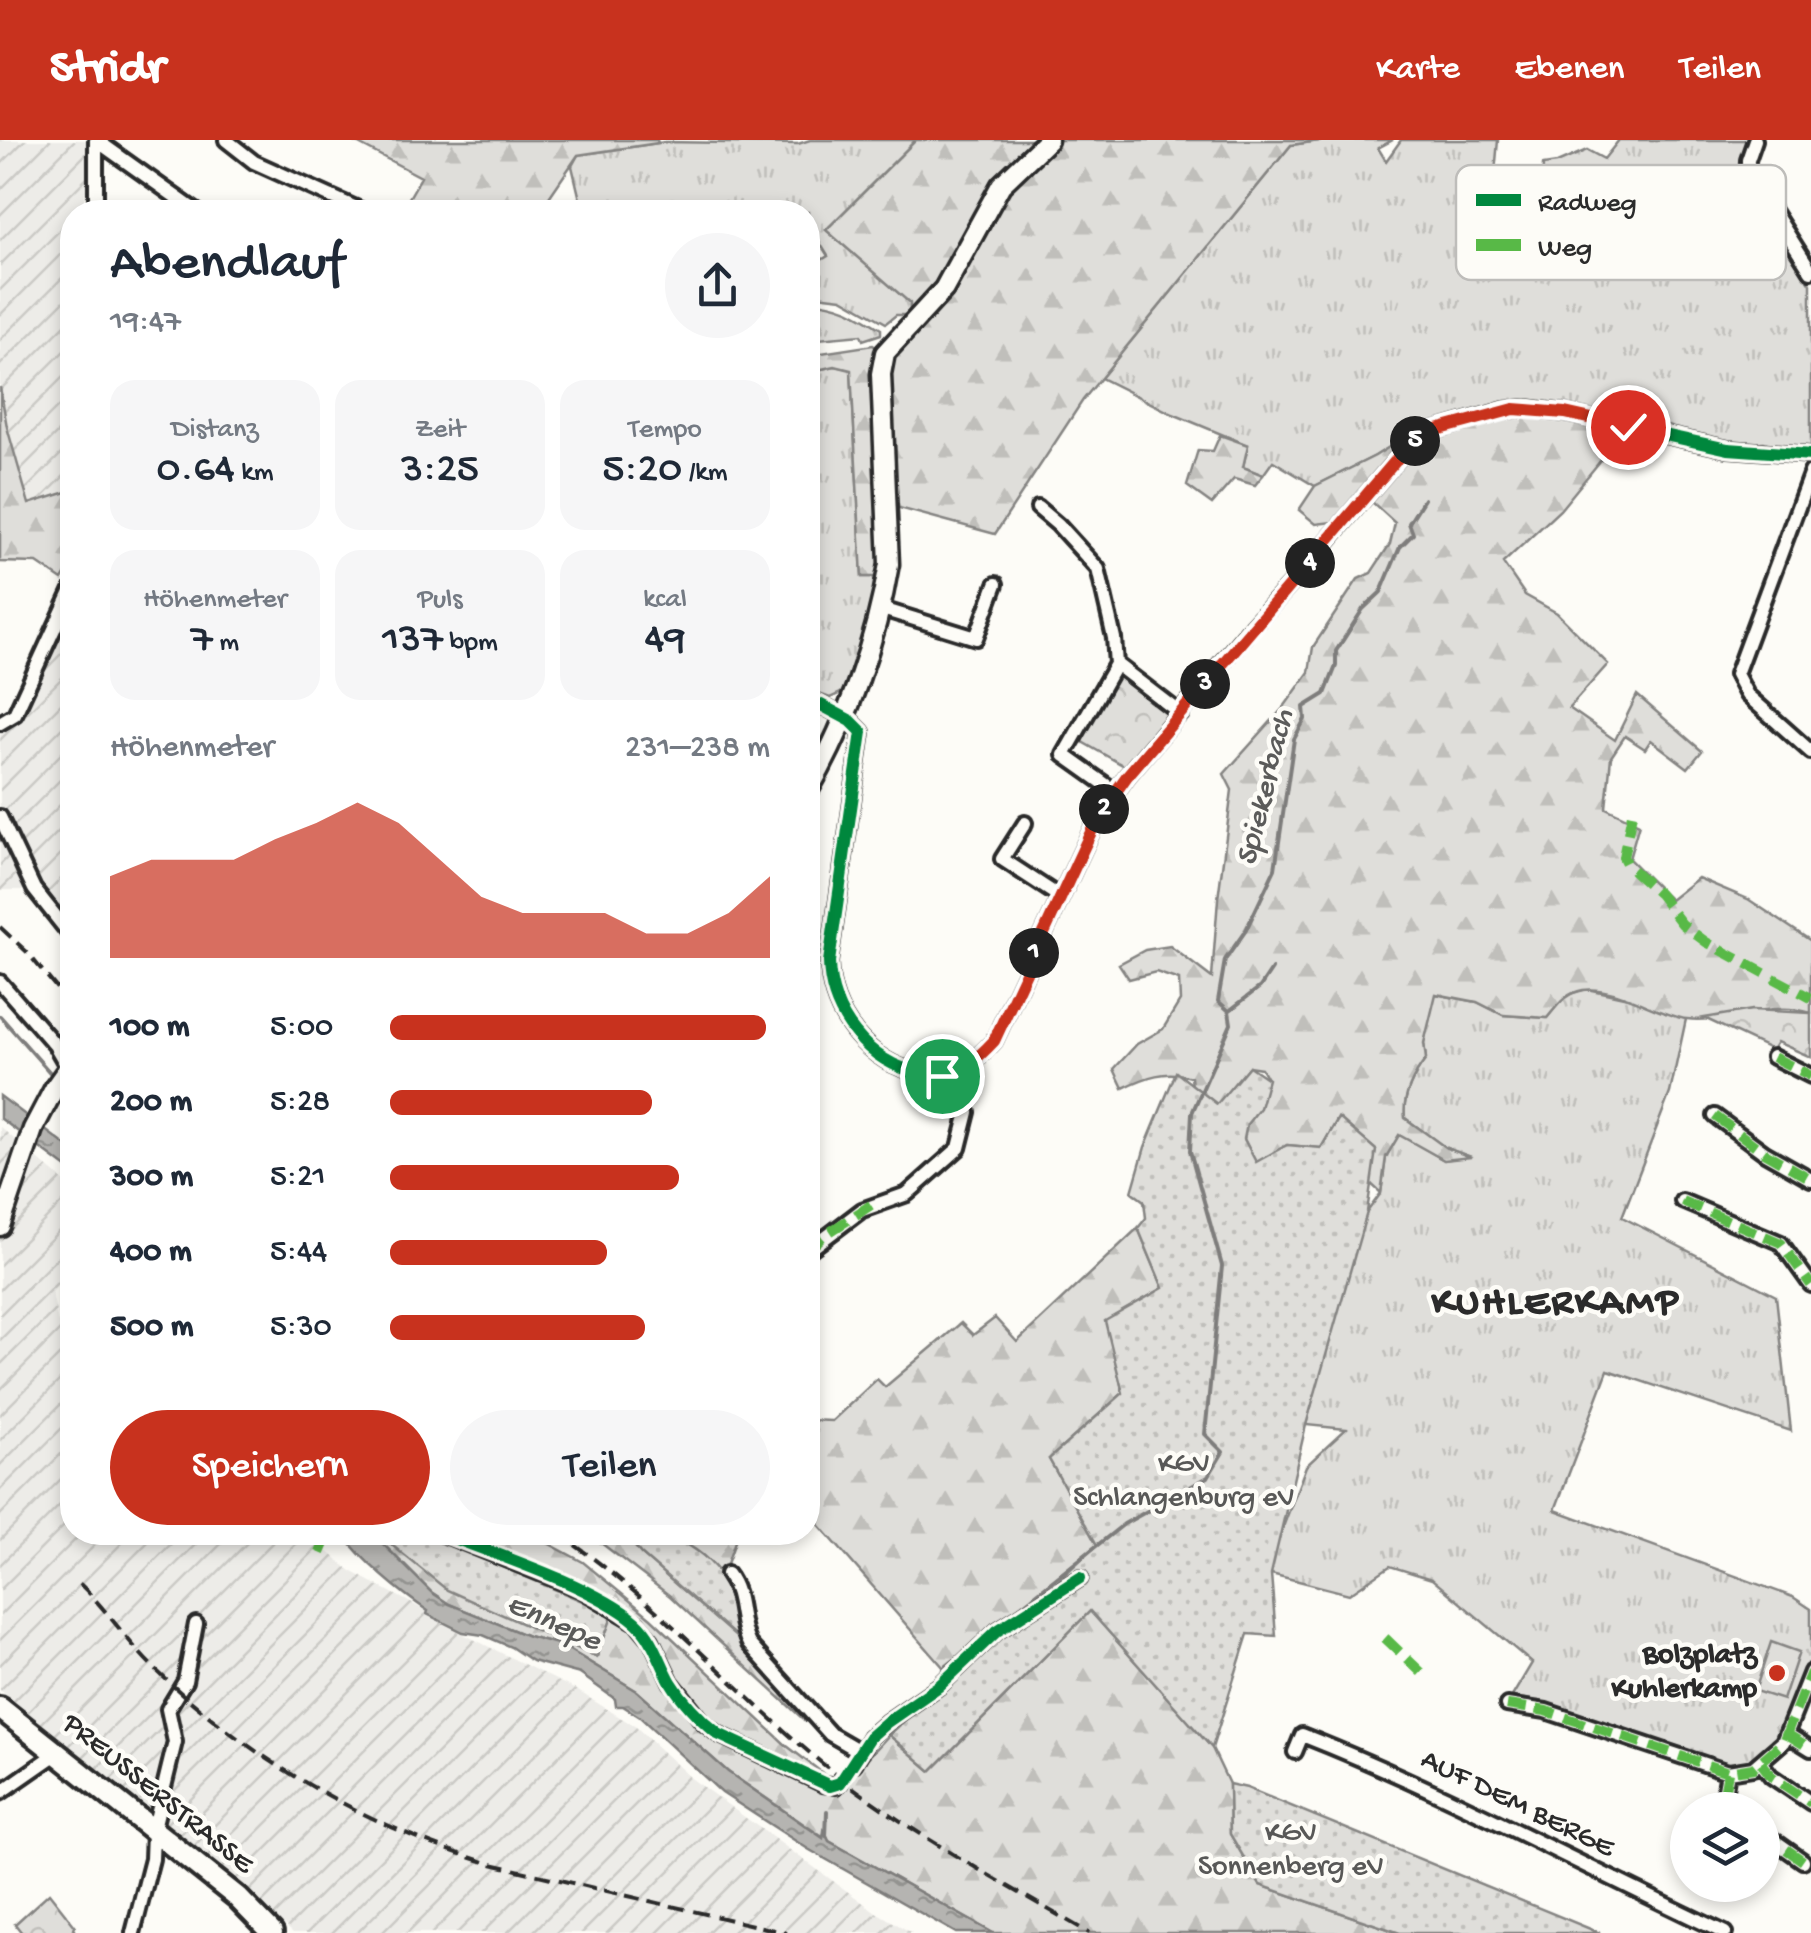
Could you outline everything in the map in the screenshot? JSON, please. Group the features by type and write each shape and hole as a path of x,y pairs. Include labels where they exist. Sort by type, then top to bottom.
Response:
{"main road":[{"name":"PREUSSERSTRASSE","path":"0,1708 237,1897 272,1933"}],"street":[{"path":"96,140 96,200"},
{"path":"96,140 180,200"},
{"path":"226,140 254,162 338,200"},
{"path":"820,768 845,718 889,564 881,374 885,353 944,289 1001,185 1048,140"},
{"path":"1748,165 1755,140"},
{"path":"1786,231 1811,270"},
{"path":"820,704 862,732 829,962 833,992 847,1022 882,1057 912,1071 954,1074 994,1041 1098,817 1116,792 1419,437 1504,410 1526,408 1728,449 1811,455"},
{"path":"1811,472 1736,674 1747,695 1811,752"},
{"path":"1038,508 1098,569 1116,664 1064,756 1116,792"},
{"path":"879,608 976,638 996,584"},
{"path":"0,723 14,714 60,616"},
{"path":"1116,664 1181,714"},
{"path":"0,817 34,889 60,922"},
{"path":"1025,822 1002,858 1060,897"},
{"path":"0,982 60,1059"},
{"path":"1773,1057 1811,1076"},
{"path":"820,1242 862,1210 907,1194 958,1148 968,1112 954,1074"},
{"path":"0,1226 24,1152 45,1104 60,1083"},
{"path":"1715,1116 1765,1153 1811,1178"},
{"path":"1682,1201 1781,1243 1811,1285"},
{"path":"469,1545 605,1602 637,1623 671,1682 718,1734 823,1784 840,1783"},
{"path":"727,1574 740,1595 742,1628 749,1644 830,1734 858,1758 870,1737 886,1722 939,1686 997,1632 1080,1578"},
{"path":"133,1933 152,1859 152,1832 175,1742 168,1709 186,1680 196,1624"},
{"path":"1507,1705 1546,1712 1728,1772 1761,1763 1787,1734 1811,1672"},
{"path":"1787,1734 1811,1749"},
{"name":"AUF DEM BERGE","path":"1294,1752 1302,1735 1343,1751 1466,1806 1725,1933"},
{"path":"0,1793 56,1754"},
{"path":"1761,1763 1771,1776 1811,1803"},
{"path":"1724,1792 1728,1772"},
{"path":"1780,1845 1803,1861"}],"shaded area":[{"path":"0,140 88,140 90,173 84,200 60,200 60,494 29,504 0,387"},
{"path":"60,634 60,913 40,890 0,890 0,731 17,719"},
{"path":"0,1127 60,1178 60,1281 52,1293 60,1324 60,1545 320,1545 351,1571 426,1611 425,1615 578,1691 636,1727 692,1779 876,1912 912,1933 293,1933 245,1887 0,1690"}],"green space":[{"path":"351,140 658,143 578,155 547,200 408,200 421,177"},
{"path":"810,140 916,140 826,230 910,303 910,315 896,315 886,323 842,298 820,295 820,261 828,256 820,243 820,200 580,200 572,166 578,155 665,142 798,144"},
{"path":"916,140 1326,140 1291,145 1083,400 995,534 892,506 882,577 862,577 851,370 835,366 820,369 820,353 873,345 880,350 910,322 910,303 826,230"},
{"path":"1326,140 1393,140 1378,148 1386,161 1401,140 1498,140 1496,165 1456,165 1456,280 1786,280 1786,246 1811,284 1811,449 1764,442 1728,444 1672,428 1660,430 1642,423 1501,404 1410,434 1315,486 1273,461 1263,475 1243,467 1248,445 1101,378 1291,145"},
{"path":"1619,140 1747,140 1739,165 1543,165 1587,150 1604,159"},
{"path":"820,303 846,309 881,329 881,334 863,340 861,335 820,339"},
{"path":"835,366 851,369 862,577 882,577 848,680 841,693 830,698 820,694 820,369"},
{"path":"0,387 29,504 60,494 60,579 37,563 0,562"},
{"path":"1501,404 1536,418 1628,427 1560,510 1503,563 1525,595 1557,613 1608,664 1569,708 1615,740 1637,695 1702,751 1688,768 1651,740 1645,749 1625,736 1611,757 1606,808 1639,824 1629,859 1670,900 1698,878 1748,899 1811,941 1811,1013 1779,1009 1687,1019 1609,992 1583,990 1562,1000 1547,1018 1503,1015 1477,1002 1436,994 1424,1043 1426,1059 1410,1087 1405,1118 1446,1148 1471,1157 1444,1160 1399,1135 1386,1157 1381,1193 1369,1182 1376,1150 1338,1118 1321,1148 1287,1145 1256,1163 1244,1139 1247,1124 1260,1107 1267,1079 1261,1068 1249,1066 1217,1105 1194,1107 1191,1077 1182,1075 1156,1075 1123,1088 1114,1069 1137,1044 1163,1029 1180,1001 1179,980 1156,972 1129,979 1119,964 1145,950 1170,946 1212,978 1232,790 1224,774 1284,707 1309,672 1313,647 1358,579 1371,573 1390,544 1395,523 1360,491 1333,522 1316,524 1299,510 1315,486 1410,434"},
{"path":"1220,435 1248,445 1243,467 1263,475 1255,485 1234,479 1212,504 1187,486 1198,450 1213,451"},
{"path":"1116,670 1174,710 1126,767 1077,739"},
{"path":"1587,989 1633,999 1686,1019 1670,1093 1622,1217 1776,1296 1791,1431 1608,1370 1555,1510 1793,1597 1811,1609 1811,1672 1772,1754 1728,1772 1507,1705 1532,1663 1432,1579 1390,1566 1349,1594 1271,1574 1271,1559 1306,1466 1346,1429 1306,1425 1355,1241 1367,1212 1381,1193 1386,1157 1399,1134 1444,1160 1468,1156 1446,1148 1405,1118 1410,1087 1426,1059 1424,1043 1435,994 1477,1002 1503,1015 1547,1018 1566,995"},
{"path":"1752,1010 1811,1013 1811,1057 1777,1042 1772,1050 1704,1018"},
{"name":"KGV Schlangenburg eV","path":"1249,1066 1268,1079 1260,1108 1247,1124 1244,1139 1256,1162 1287,1145 1321,1148 1339,1118 1376,1150 1367,1212 1306,1425 1271,1574 1276,1636 1248,1634 1212,1748 1090,1611 931,1771 889,1735 1097,1545 1049,1459 1123,1393 1105,1321 1163,1288 1138,1228 1146,1218 1144,1201 1132,1192 1145,1147 1176,1072 1217,1104"},
{"path":"1138,1228 1163,1288 1106,1321 1123,1393 1049,1459 1097,1545 944,1668 820,1526 820,1420 832,1421 877,1379 885,1387 961,1323 973,1335 995,1318 1017,1342"},
{"path":"384,1545 551,1545 583,1562 651,1618 787,1746 841,1787 889,1735 931,1771 1090,1611 1212,1748 1229,1784 1230,1834 1260,1885 1400,1933 993,1933 829,1841 825,1832 824,1838 728,1772 637,1691 561,1645 449,1604 431,1592"},
{"path":"392,1545 451,1545 613,1614 597,1657 447,1590"},
{"path":"604,1545 634,1545 737,1638 749,1644 809,1712 805,1721 670,1596"},
{"path":"634,1545 688,1545 709,1561 735,1603 738,1638"},
{"path":"688,1545 734,1545 723,1575"},
{"name":"Bolzplatz Kuhlerkamp","path":"1771,1642 1799,1652 1783,1700 1755,1691"},
{"name":"KGV Sonnenberg eV","path":"1229,1784 1600,1933 1400,1933 1260,1885 1230,1834"},
{"path":"49,1893 75,1926 73,1933 22,1933 15,1924"}],"water":[{"path":"0,1096 60,1141 60,1163 0,1118"},
{"path":"352,1545 384,1545 431,1592 449,1604 561,1645 637,1691 728,1772 823,1838 824,1831 829,1841 993,1933 956,1933 808,1849 722,1793 640,1717 616,1706 615,1699 580,1674 532,1661 511,1647 483,1635 463,1632 427,1614"}],"waterway":[{"name":"Spiekerbach","path":"1006,1618 1124,1524 1208,1477 1223,1452 1205,1434 1222,1266 1190,1151 1192,1113 1231,1024 1229,1011 1218,1001 1225,960 1246,930 1275,869 1294,739 1305,719 1304,707 1325,694 1336,666 1336,651 1363,609 1381,592 1400,547 1413,534 1409,523 1424,499"},
{"path":"1229,1011 1260,987 1272,969"},
{"path":"0,1016 53,1076"},
{"name":"Spiekerbach","path":"944,1668 976,1643"},
{"name":"Spiekerbach","path":"826,1836 827,1811"}],"railway":[{"path":"0,927 60,992"},
{"path":"574,1545 653,1608 773,1720 870,1800 941,1847 1089,1933"},
{"path":"80,1584 146,1660 192,1702 270,1761 355,1810 445,1849 491,1864 787,1933"}],"marked path":[{"path":"1632,814 1623,857 1682,924 1706,942 1811,998"},
{"path":"1773,1057 1811,1076"},
{"path":"1715,1116 1765,1153 1811,1179"},
{"path":"1682,1201 1781,1243 1811,1285"},
{"path":"820,1239 871,1205"},
{"path":"320,1553 323,1545"},
{"path":"1385,1638 1423,1674"},
{"path":"1507,1705 1546,1711 1728,1772 1753,1768 1783,1742 1811,1672"},
{"path":"1787,1734 1811,1749"},
{"path":"1761,1763 1771,1776 1811,1803"},
{"path":"1724,1792 1728,1772"},
{"path":"1780,1845 1803,1861"}],"cycle path":[{"path":"820,704 851,721 862,732 829,962 836,1000 855,1033 884,1059 920,1073 951,1074 980,1056 994,1041 1098,817 1127,776 1253,625 1419,437 1504,410 1526,408 1728,449 1811,455"},
{"path":"473,1545 542,1571 618,1609 642,1628 676,1689 718,1734 830,1786 840,1783 870,1737 887,1722 939,1686 997,1631 1080,1578"}],"place":[{"name":"Bolzplatz Kuhlerkamp","path":"1777,1673"}],"district":[{"name":"KUHLERKAMP","path":"1556,1304"}],"route":[{"path":"942,1076 954,1074 994,1041 1098,817 1127,776 1410,444 1433,431 1504,410 1526,408 1628,427"}],"water label":[{"name":"Ennepe","path":"553,1624"}]}
